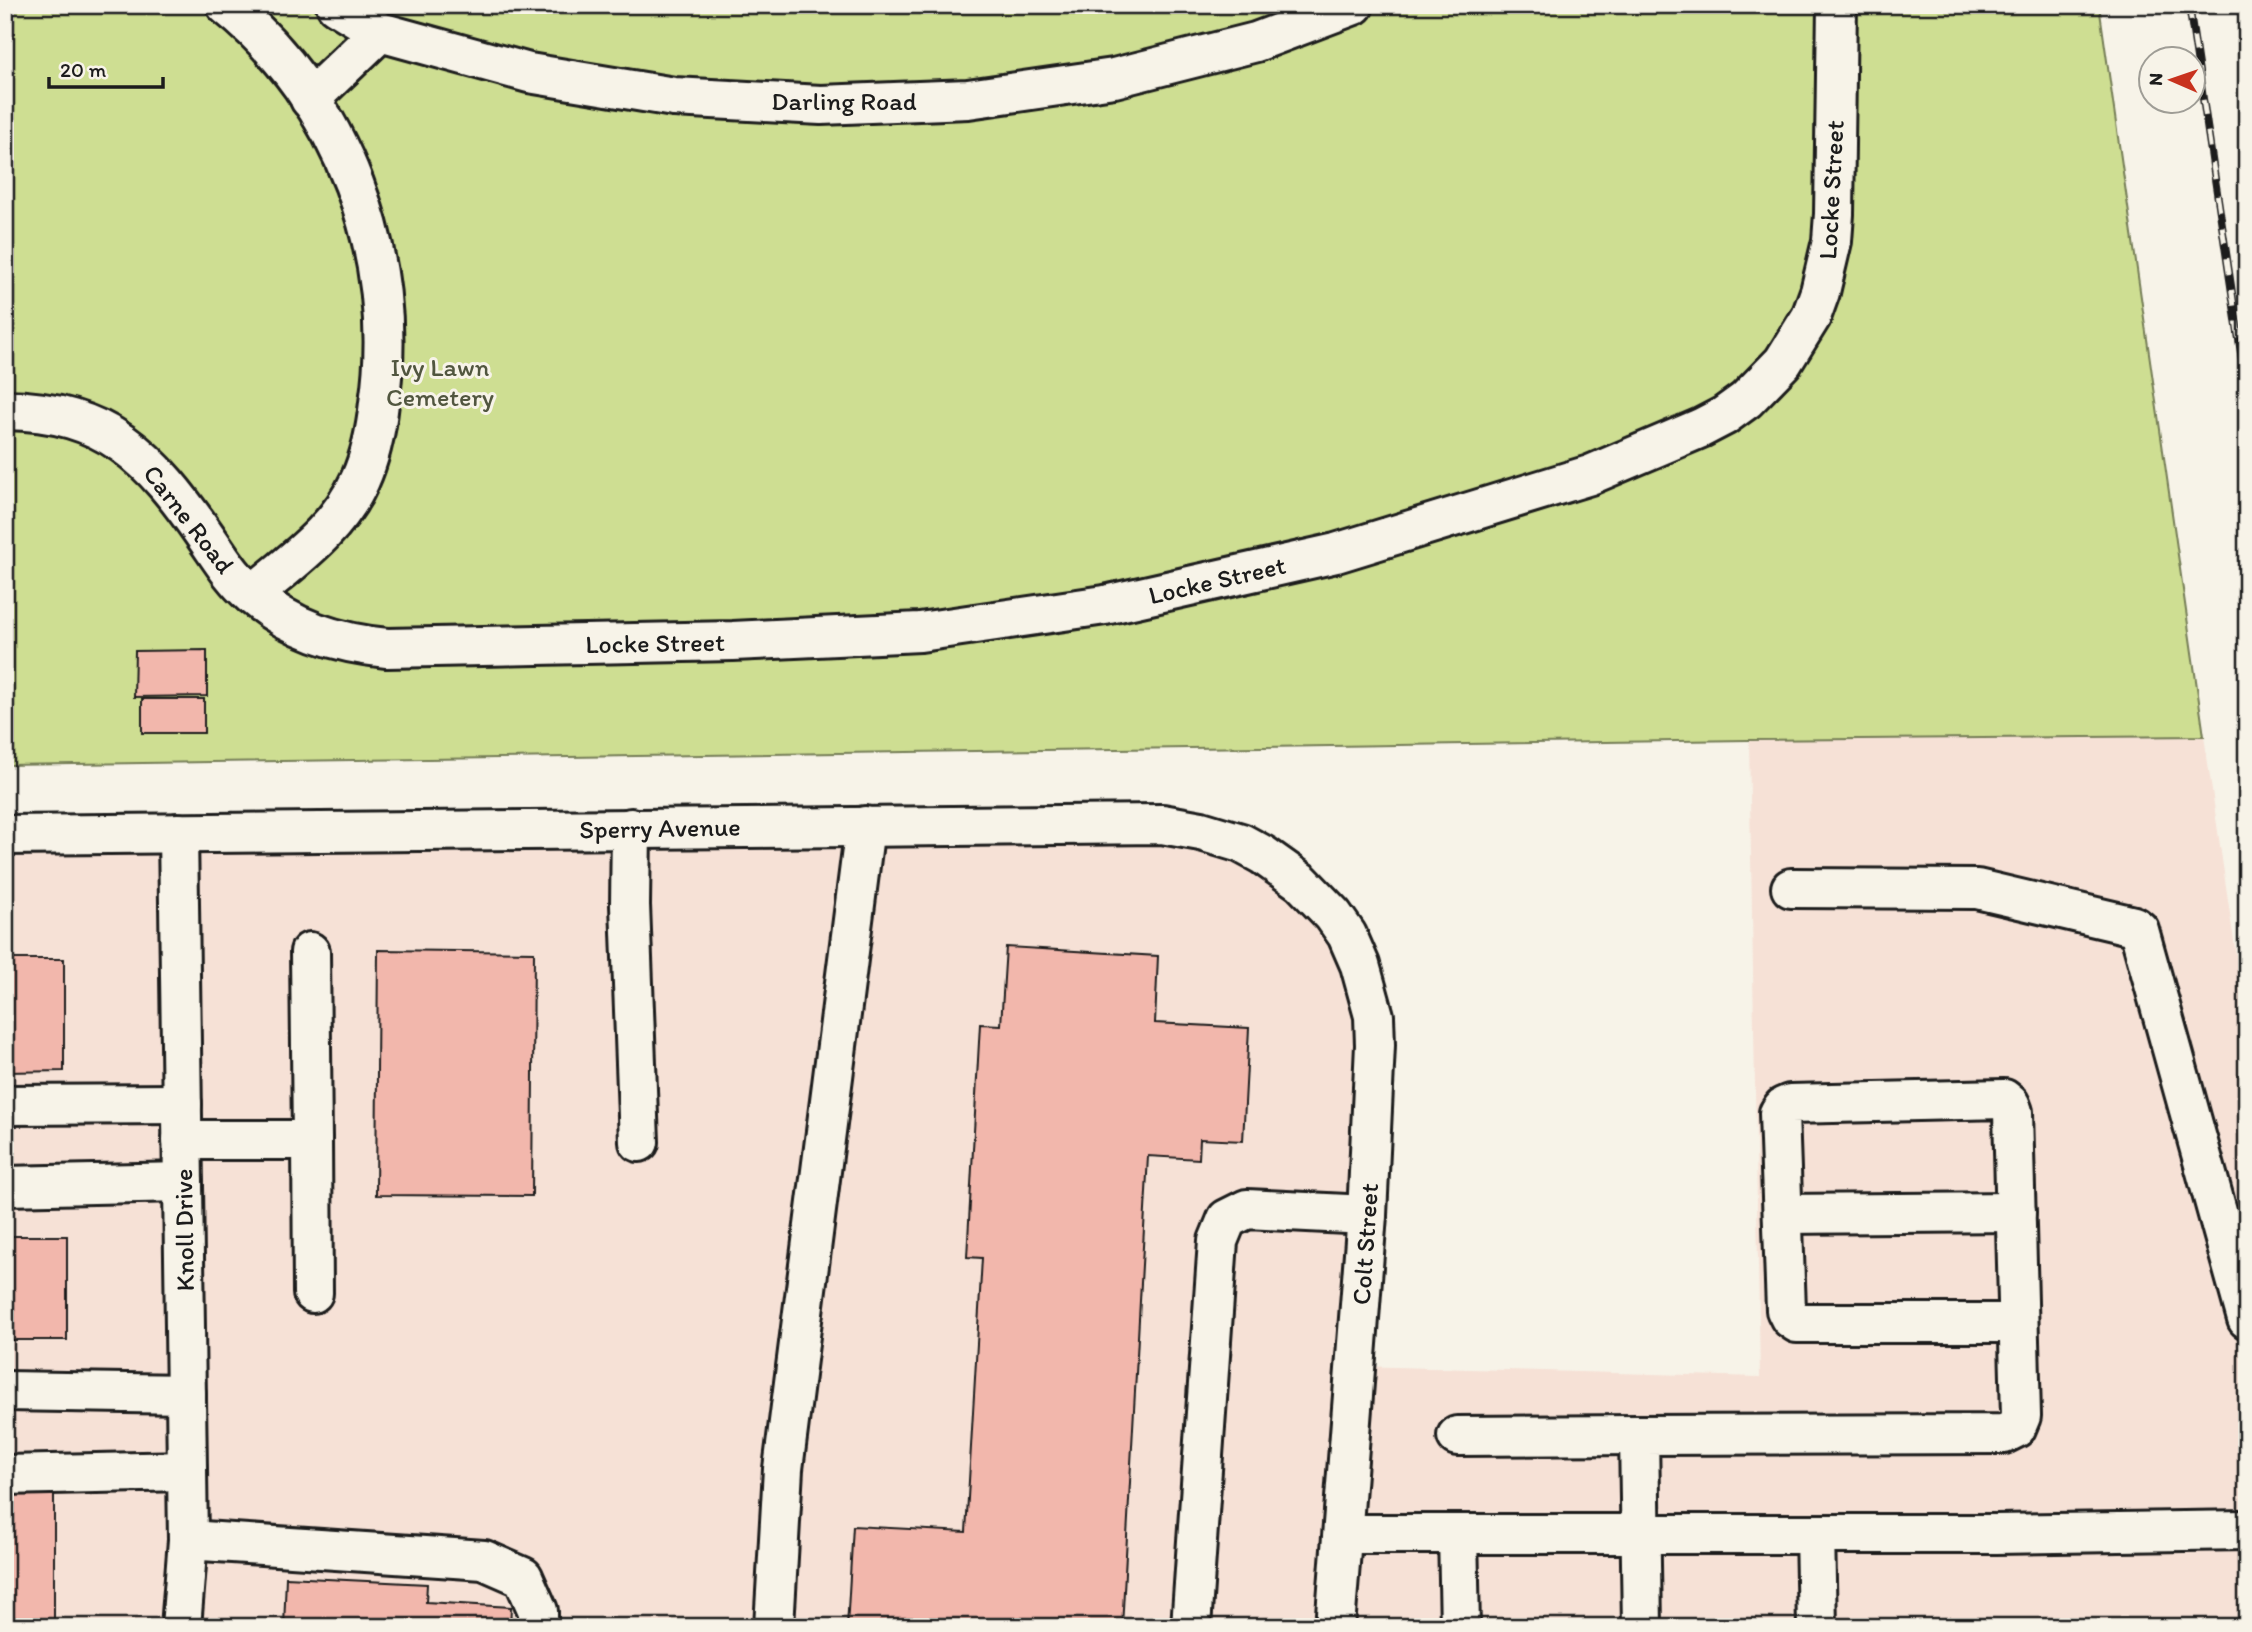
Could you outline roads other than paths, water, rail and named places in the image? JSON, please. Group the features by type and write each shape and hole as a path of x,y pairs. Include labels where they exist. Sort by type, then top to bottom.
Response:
{"street":[{"path":"226,5 274,51 310,99 332,135 353,182 369,231 379,282 384,333 382,384 375,436 360,481 348,502 318,539 252,595"},
{"name":"Darling Road","path":"336,5 380,32 529,73 674,97 821,105 968,99 1114,78 1256,41 1354,5"},
{"name":"Locke Street","path":"252,595 272,610 315,634 338,641 387,648 733,641 920,632 1105,605 1336,553 1590,475 1724,416 1774,372 1811,317 1821,292 1832,241 1837,5"},
{"path":"310,99 380,32"},
{"name":"Carne Road","path":"5,410 48,413 70,418 91,425 129,447 162,478 219,558 252,595"},
{"name":"Sperry Avenue","path":"5,835 1162,824 1201,831 1241,844 1263,855 1301,882"},
{"path":"774,1627 783,1469 865,826"},
{"path":"631,828 630,905 639,1142"},
{"name":"Knoll Drive","path":"178,833 188,1540 181,1627"},
{"name":"Colt Street","path":"1301,882 1333,915 1347,935 1360,965 1374,1016 1367,1215 1335,1627"},
{"path":"1791,888 1977,889 2133,926 2139,930 2247,1319"},
{"path":"310,952 313,1293"},
{"path":"1457,1436 2004,1434 2016,1428 2021,1416 2013,1112 2010,1104 2004,1099 1790,1104 1783,1107 1779,1113 1786,1310 1790,1318 1797,1323 2018,1323"},
{"path":"5,1105 182,1122 312,1140"},
{"path":"5,1186 183,1182"},
{"path":"1191,1627 1219,1241 1227,1219 1247,1209 1367,1215"},
{"path":"1783,1214 2016,1212"},
{"path":"5,1391 186,1394"},
{"path":"1639,1436 1642,1627"},
{"path":"5,1475 187,1471"},
{"path":"1343,1534 1996,1534 2247,1530"},
{"path":"1458,1534 1460,1627"},
{"path":"1815,1534 1817,1627"},
{"path":"188,1540 484,1560 523,1577 538,1611 538,1627"}],"railway":[{"path":"2189,5 2247,393"}],"park label":[{"name":"Ivy Lawn Cemetery","path":"440,382"}]}
